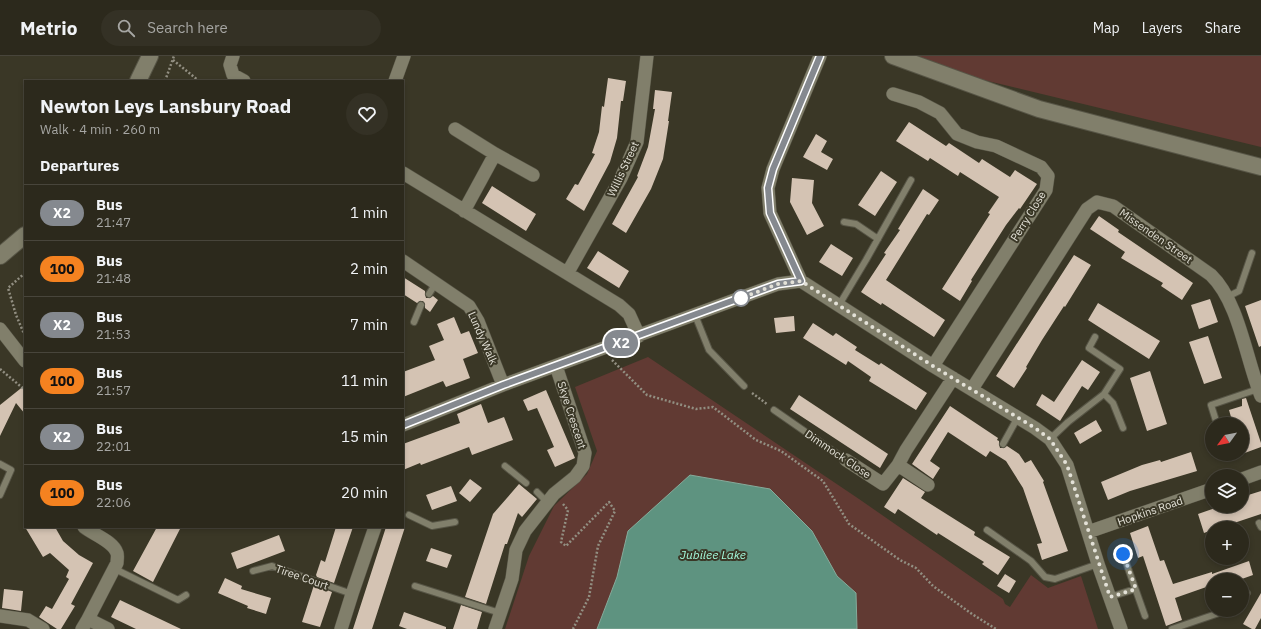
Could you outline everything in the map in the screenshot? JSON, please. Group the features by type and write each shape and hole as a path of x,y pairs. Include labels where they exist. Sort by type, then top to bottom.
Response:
{"street":[{"path":"138,80 150,56"},
{"path":"233,56 230,65 233,75 242,80"},
{"path":"396,80 404,56"},
{"name":"Willis Street","path":"568,272 621,178 637,142 648,56"},
{"path":"820,56 773,169 768,188 770,213 801,281 933,366 1018,417 1050,439 1067,465 1098,564 1122,629"},
{"path":"895,56 1039,109 1261,167"},
{"name":"Perry Close","path":"892,94 930,107 940,113 957,134 976,142 996,146 1041,167 1048,176 1046,190 933,366"},
{"path":"455,129 495,154 533,175"},
{"path":"464,210 495,154"},
{"path":"404,174 568,272 619,305 629,314 639,336"},
{"name":"Missenden Street","path":"972,389 1087,209 1097,202 1113,206 1211,275 1219,283 1227,296 1235,315 1260,392"},
{"path":"0,256 24,236"},
{"name":"Lundy Walk","path":"404,262 432,288 469,306 478,321 503,385"},
{"path":"404,425 503,385 778,284 801,281"},
{"path":"0,329 24,361"},
{"name":"Skye Crescent","path":"495,629 512,579 516,550 525,530 550,498 575,477 583,466 585,453 556,366"},
{"name":"Dimmock Close","path":"846,460 883,484 898,465 906,450 953,378"},
{"path":"898,465 928,485"},
{"path":"1249,476 1261,472"},
{"name":"Hopkins Road","path":"1088,532 1205,491"},
{"path":"85,528 93,534 111,543 117,553 118,563 116,569 85,624 108,629"},
{"path":"342,629 352,594 375,528"},
{"path":"0,616 28,620 43,629"}],"lane":[{"path":"839,305 911,180"},
{"path":"844,222 856,224 878,239"},
{"path":"1227,296 1240,291 1252,253"},
{"path":"414,322 421,305"},
{"path":"695,315 709,350 744,386"},
{"path":"1050,439 1068,422 1104,394 1120,369 1089,348 1095,337"},
{"path":"1215,417 1211,405 1260,392"},
{"path":"1104,394 1112,403 1123,428"},
{"name":"Dimmock Close","path":"774,410 846,460"},
{"path":"1003,444 1018,417"},
{"path":"0,464 12,470 0,495"},
{"path":"505,466 526,483"},
{"path":"536,492 550,498"},
{"path":"410,515 432,526 455,522"},
{"path":"987,530 1031,561 1045,577 1055,579 1098,564"},
{"path":"1123,554 1145,616"},
{"name":"Tiree Court","path":"253,571 272,566 352,594"},
{"path":"116,569 178,600 186,595"},
{"path":"415,586 500,613"},
{"path":"1110,597 1136,589"},
{"path":"1172,629 1207,617"}],"path":[{"path":"165,80 174,56"},
{"path":"173,60 198,80"},
{"path":"24,274 8,288 16,315 24,334"},
{"path":"0,369 24,389"},
{"path":"622,370 648,394 696,409 713,407 756,440 781,451 823,482 849,524 900,560 916,568 933,586 996,629"},
{"path":"744,386 774,410"},
{"path":"550,498 568,510 561,542 566,546 609,502 615,511 598,546 589,597 573,629"}],"shaded area":[{"path":"918,56 1261,56 1261,147 967,76"},
{"path":"648,357 859,499 1003,599 1005,604 1010,607 1031,575 1048,588 1081,576 1098,629 505,629 529,556 554,506 587,474 597,451 575,387"}],"water":[{"name":"Jubilee Lake","path":"690,475 770,489 812,531 837,576 856,593 857,629 597,629 617,577 628,531"}],"building":[{"path":"608,78 626,81 623,101 621,101 617,138 610,162 584,211 566,199 575,184 578,185 595,154 592,153 599,132 602,106 604,107"},
{"path":"655,90 672,92 663,159 651,189 626,233 612,224 638,177 637,176 648,147 655,109 653,109"},
{"path":"909,122 946,146 949,143 979,163 982,159 1010,177 1015,170 1037,184 1020,209 1019,208 1006,225 971,280 972,281 960,301 942,289 990,214 988,213 999,197 960,172 958,176 930,158 928,161 896,141"},
{"path":"816,134 827,141 821,152 833,159 827,170 803,157"},
{"path":"881,171 897,182 875,216 858,205"},
{"path":"792,178 814,180 812,203 824,226 807,235 790,202"},
{"path":"492,186 536,214 526,231 482,203"},
{"path":"923,189 939,200 929,215 927,214 886,280 945,320 934,337 882,303 881,305 861,292 886,254 884,253 900,230 898,229"},
{"path":"1099,216 1119,230 1118,232 1193,283 1182,300 1161,286 1163,283 1121,258 1125,252 1090,229"},
{"path":"831,244 853,258 842,276 819,262"},
{"path":"598,251 629,271 619,288 587,268"},
{"path":"1074,255 1091,265 1065,307 1064,306 1042,340 1014,388 996,376"},
{"path":"404,278 425,291 426,298 433,296 438,300 430,312 425,308 423,301 417,303 404,295"},
{"path":"1210,299 1218,322 1199,329 1191,305"},
{"path":"1261,300 1261,346 1259,347 1245,306"},
{"path":"1098,303 1160,341 1149,359 1088,320"},
{"path":"794,316 795,331 776,333 774,318"},
{"path":"454,317 461,334 469,331 478,353 463,359 470,378 446,387 443,381 404,397 404,372 435,360 429,346 444,340 437,324"},
{"path":"813,323 833,336 836,333 857,347 855,350 879,365 881,363 927,393 916,410 869,381 871,377 848,361 846,365 803,338"},
{"path":"1208,336 1222,378 1204,384 1189,342"},
{"path":"1082,360 1100,372 1088,390 1082,386 1060,421 1036,405 1042,394 1054,402"},
{"path":"1150,371 1167,424 1147,431 1130,378"},
{"path":"24,386 24,413 16,403 0,436 0,405"},
{"path":"546,390 575,458 555,467 547,450 554,447 537,408 528,411 523,400"},
{"path":"799,395 888,454 880,468 790,409"},
{"path":"1246,398 1261,443 1261,447 1249,451 1249,417 1231,417 1229,410 1242,406 1242,399"},
{"path":"481,404 488,423 504,417 513,440 472,455 469,447 421,465 420,463 404,470 404,444 460,423 457,414"},
{"path":"950,406 998,438 997,440 999,441 1000,448 1007,446 1019,454 1025,463 1031,460 1044,481 1043,482 1068,551 1042,560 1037,544 1042,543 1023,488 1006,461 990,451 986,457 948,432 930,461 940,468 933,479 912,464"},
{"path":"1096,420 1102,431 1080,444 1074,433"},
{"path":"1191,452 1197,471 1130,491 1108,500 1101,482 1142,465 1160,460 1161,462"},
{"path":"903,478 925,492 921,498 975,532 974,535 1010,557 998,575 982,564 984,562 938,533 937,535 898,509 895,514 884,507"},
{"path":"470,479 482,488 470,502 459,493"},
{"path":"519,484 537,499 522,517 518,513 507,544 505,544 486,604 465,597 493,514"},
{"path":"451,486 457,501 432,510 426,495"},
{"path":"1261,491 1261,514 1240,521 1205,521 1204,533 1198,514 1205,512 1205,513 1249,513 1249,495"},
{"path":"1148,526 1160,561 1164,560 1173,584 1205,574 1205,587 1175,598 1182,620 1166,626 1143,556 1138,558 1130,533"},
{"path":"405,527 372,629 353,629 386,528"},
{"path":"26,528 56,528 63,541 79,555 93,563 71,604 75,606 61,629 57,629 39,617 46,606 52,609 69,579 66,577 69,570 50,553 43,557"},
{"path":"156,528 180,528 153,582 133,571"},
{"path":"336,528 353,528 334,583 317,577 316,575 321,560 325,562"},
{"path":"279,535 285,551 237,569 231,553"},
{"path":"431,548 452,555 447,568 426,561"},
{"path":"1249,561 1253,575 1249,576 1249,573 1215,573 1238,565 1249,565"},
{"path":"1005,574 1016,581 1009,593 997,586"},
{"path":"225,578 242,586 241,589 271,598 266,614 247,608 248,606 218,593"},
{"path":"314,585 332,592 320,627 302,622"},
{"path":"4,589 23,591 21,611 2,608"},
{"path":"1261,593 1261,618 1255,629 1243,624 1247,617 1249,617 1249,614"},
{"path":"120,600 181,629 136,629 111,617"},
{"path":"461,605 482,612 477,629 453,629"},
{"path":"404,612 446,627 446,629 407,629 399,626"}],"bus line":[{"name":"X2","path":"404,425 503,385 778,284 801,281 770,213 768,188 773,169 820,56"}],"route":[{"path":"741,298 736,300 778,284 801,281 933,366 1035,428 1050,439 1067,465 1110,597 1136,589 1123,554"}]}
